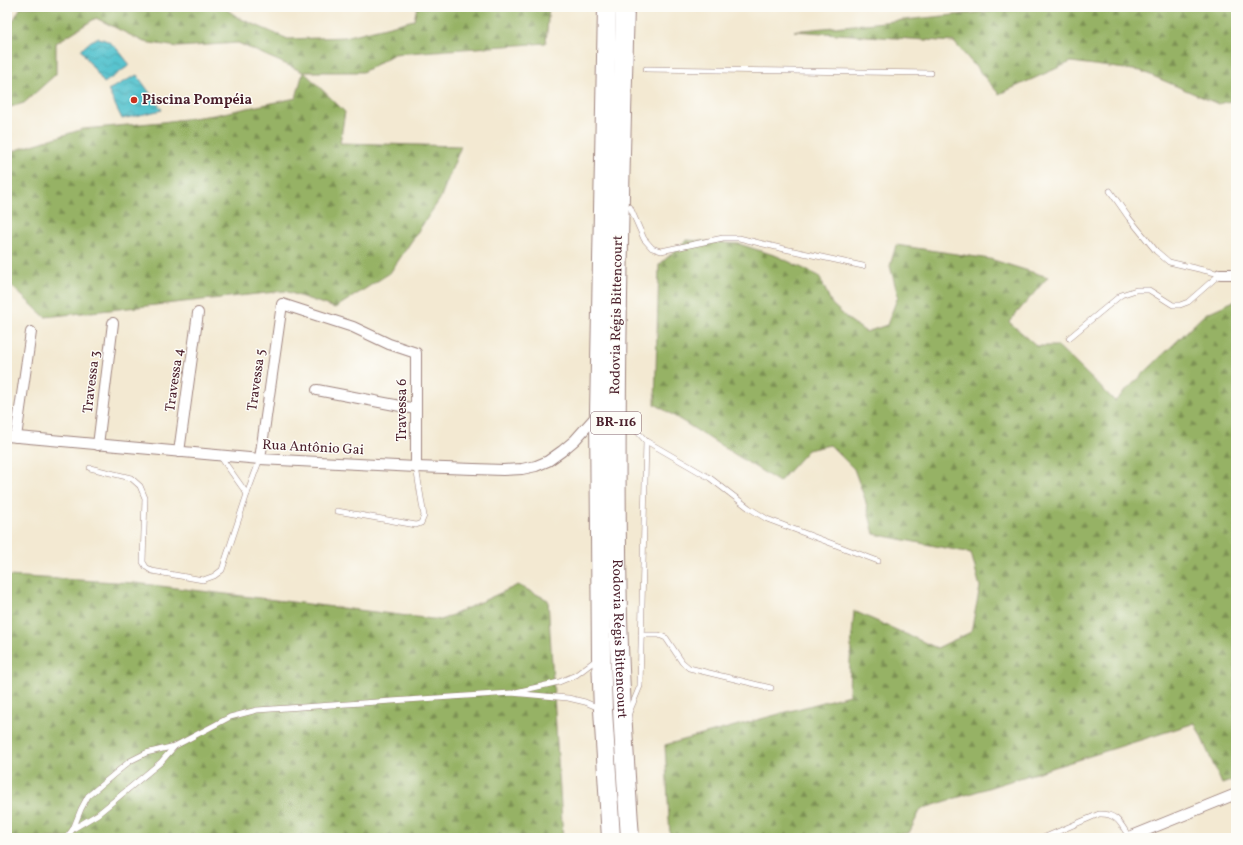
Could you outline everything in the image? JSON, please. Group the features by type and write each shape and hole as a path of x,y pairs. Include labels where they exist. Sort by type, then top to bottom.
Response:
{"highway":[{"name":"Rodovia Régis Bittencourt","path":"608,7 607,411 601,657 611,838"},
{"name":"Rodovia Régis Bittencourt","path":"625,7 619,221 607,411 618,617 622,729 630,838"}],"street":[{"path":"1220,274 1236,274"},
{"name":"Travessa 5","path":"260,459 282,304 353,327 389,344 416,353"},
{"name":"Travessa 4","path":"179,452 198,313"},
{"name":"Travessa 3","path":"98,445 113,323"},
{"path":"11,436 31,332"},
{"name":"Travessa 6","path":"416,353 416,467"},
{"path":"317,390 416,409"},
{"name":"Rua Antônio Gai","path":"11,436 260,459 503,470 522,469 536,466 548,460 562,451 607,411"},
{"path":"1128,838 1236,794"}],"lane":[{"path":"646,69 931,72"},
{"path":"1110,191 1156,250 1169,262 1220,274"},
{"path":"630,207 644,239 652,248 661,251 723,238 739,238 863,266"},
{"path":"1069,338 1120,295 1136,290 1149,290 1173,305 1180,305 1188,302 1220,274"},
{"path":"607,411 646,441 710,478 749,508 767,519 878,561"},
{"path":"622,729 640,686 646,441"},
{"path":"220,456 246,494"},
{"path":"90,468 131,478 140,486 145,498 143,562 146,567 152,571 203,580 214,576 222,570 246,494 260,459"},
{"path":"337,511 416,525 421,523 424,516 416,467"},
{"path":"641,634 659,634 666,638 682,662 689,668 771,688"},
{"path":"511,693 559,682 576,675 601,657"},
{"path":"66,838 73,829 88,796 124,766 146,753 175,746 230,717 257,710 511,693 568,698 585,702 603,710"},
{"path":"73,829 98,814 161,762 175,746"},
{"path":"1043,838 1100,814 1106,813 1114,816 1120,822 1128,838"}],"green space":[{"path":"21,7 223,7 239,18 288,39 345,37 414,20 417,7 549,7 546,43 394,54 363,72 304,72 345,112 340,143 461,146 440,199 390,273 335,308 285,291 45,317 7,282 7,153 83,129 162,122 214,115 296,98 303,72 238,43 178,47 144,42 96,18 56,43 56,74 24,103 7,108 7,31"},
{"path":"1033,7 1236,7 1236,100 1218,104 1141,71 1071,62 999,94 954,42 794,31"},
{"path":"687,240 739,244 777,256 819,276 832,304 848,319 866,332 887,325 898,296 890,266 896,245 990,259 1048,277 1009,322 1037,346 1058,346 1115,401 1205,314 1236,300 1236,779 1222,784 1195,723 921,809 909,833 872,838 670,838 665,745 849,695 854,611 937,648 971,632 980,587 971,553 874,534 865,499 854,469 830,445 808,450 779,482 655,404 659,265"},
{"path":"7,576 135,583 441,620 518,585 548,600 563,838 7,838"}],"water":[{"name":"Piscina Pompéia","path":"98,38 103,39 112,45 120,52 130,65 104,83 81,50 91,41"},
{"name":"Piscina Pompéia","path":"137,75 162,110 122,119 108,90"}],"place":[{"name":"Piscina Pompéia","path":"134,100"}]}
